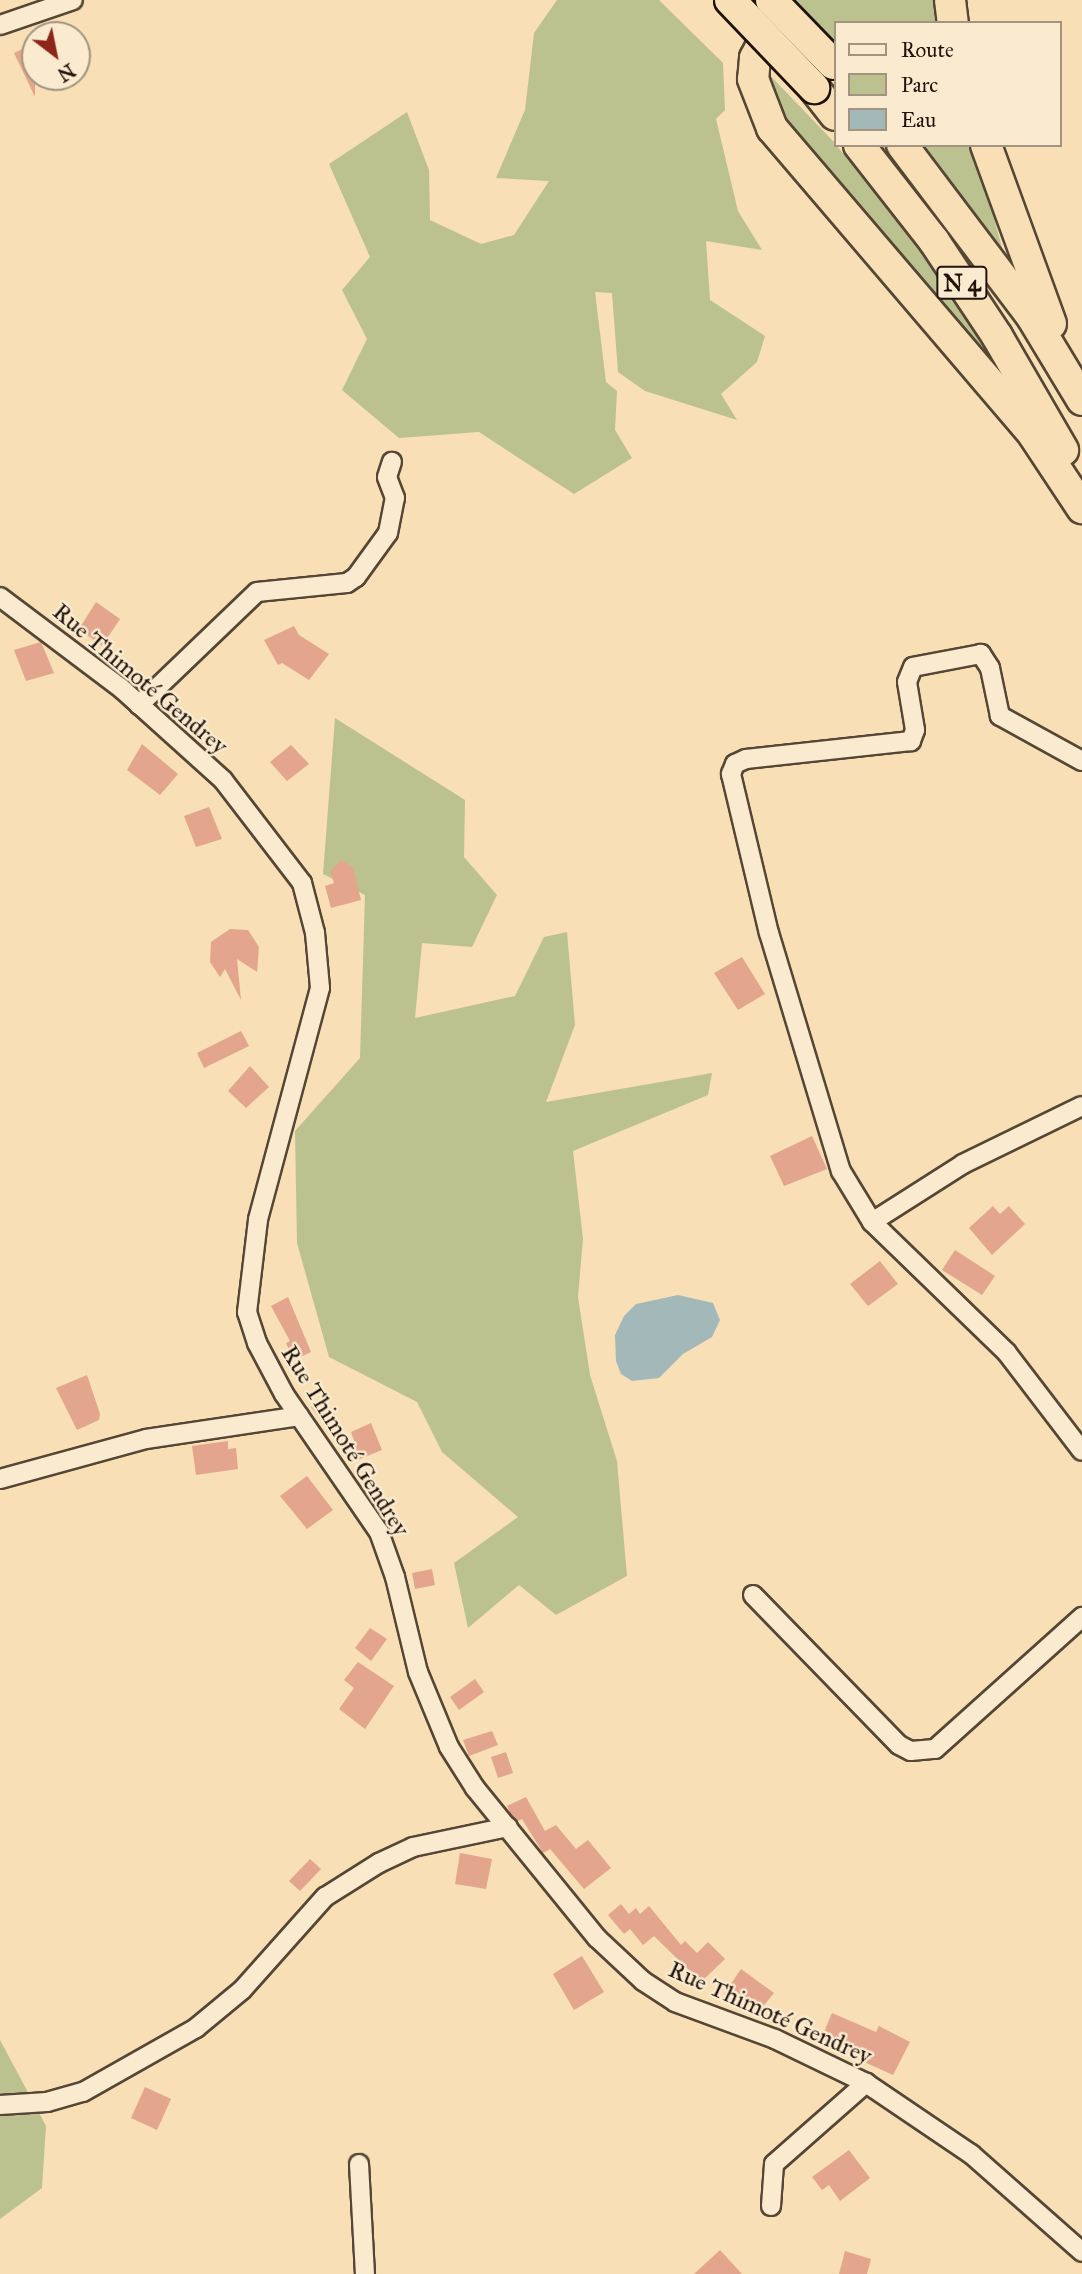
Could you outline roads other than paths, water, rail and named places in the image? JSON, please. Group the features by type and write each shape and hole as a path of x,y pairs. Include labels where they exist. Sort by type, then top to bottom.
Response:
{"highway":[{"path":"730,0 814,88 834,114"},
{"path":"771,0 834,65"},
{"path":"790,0 766,30 755,58 753,79 772,128 1032,434 1082,508"},
{"path":"950,0 953,21"},
{"name":"N 4","path":"861,147 934,241 990,326 1082,484"},
{"name":"N 4","path":"904,147 1032,317 1082,399"},
{"path":"987,147 1022,255 1082,399"}],"street":[{"path":"0,25 72,0"},
{"path":"139,705 257,592 347,583 356,577 388,533 395,498 387,477 392,462"},
{"name":"Rue Thimoté Gendrey","path":"0,597 139,705 223,780 302,883 315,933 320,988 257,1220 248,1297 257,1343 299,1416 379,1532 395,1577 418,1672 449,1747 475,1788 597,1938 643,1981 675,2002 775,2039 866,2083 971,2154 1082,2252"},
{"path":"1082,761 1000,716 990,668 981,654 913,667 907,675 915,730 911,741 785,752 735,764 731,774 765,920 810,1076 841,1171 873,1222 1007,1353 1082,1451"},
{"path":"873,1222 963,1164 1082,1106"},
{"path":"0,1479 146,1439 299,1416"},
{"path":"753,1595 899,1745 911,1751 935,1749 1082,1617"},
{"path":"0,2105 47,2102 83,2092 196,2028 243,1990 325,1897 379,1863 414,1847 508,1827"},
{"path":"771,2206 774,2164 866,2083"},
{"path":"359,2164 365,2274"}],"water":[{"path":"678,1295 713,1303 720,1320 712,1337 683,1354 659,1378 632,1381 621,1374 616,1361 615,1335 624,1316 636,1304"}]}
